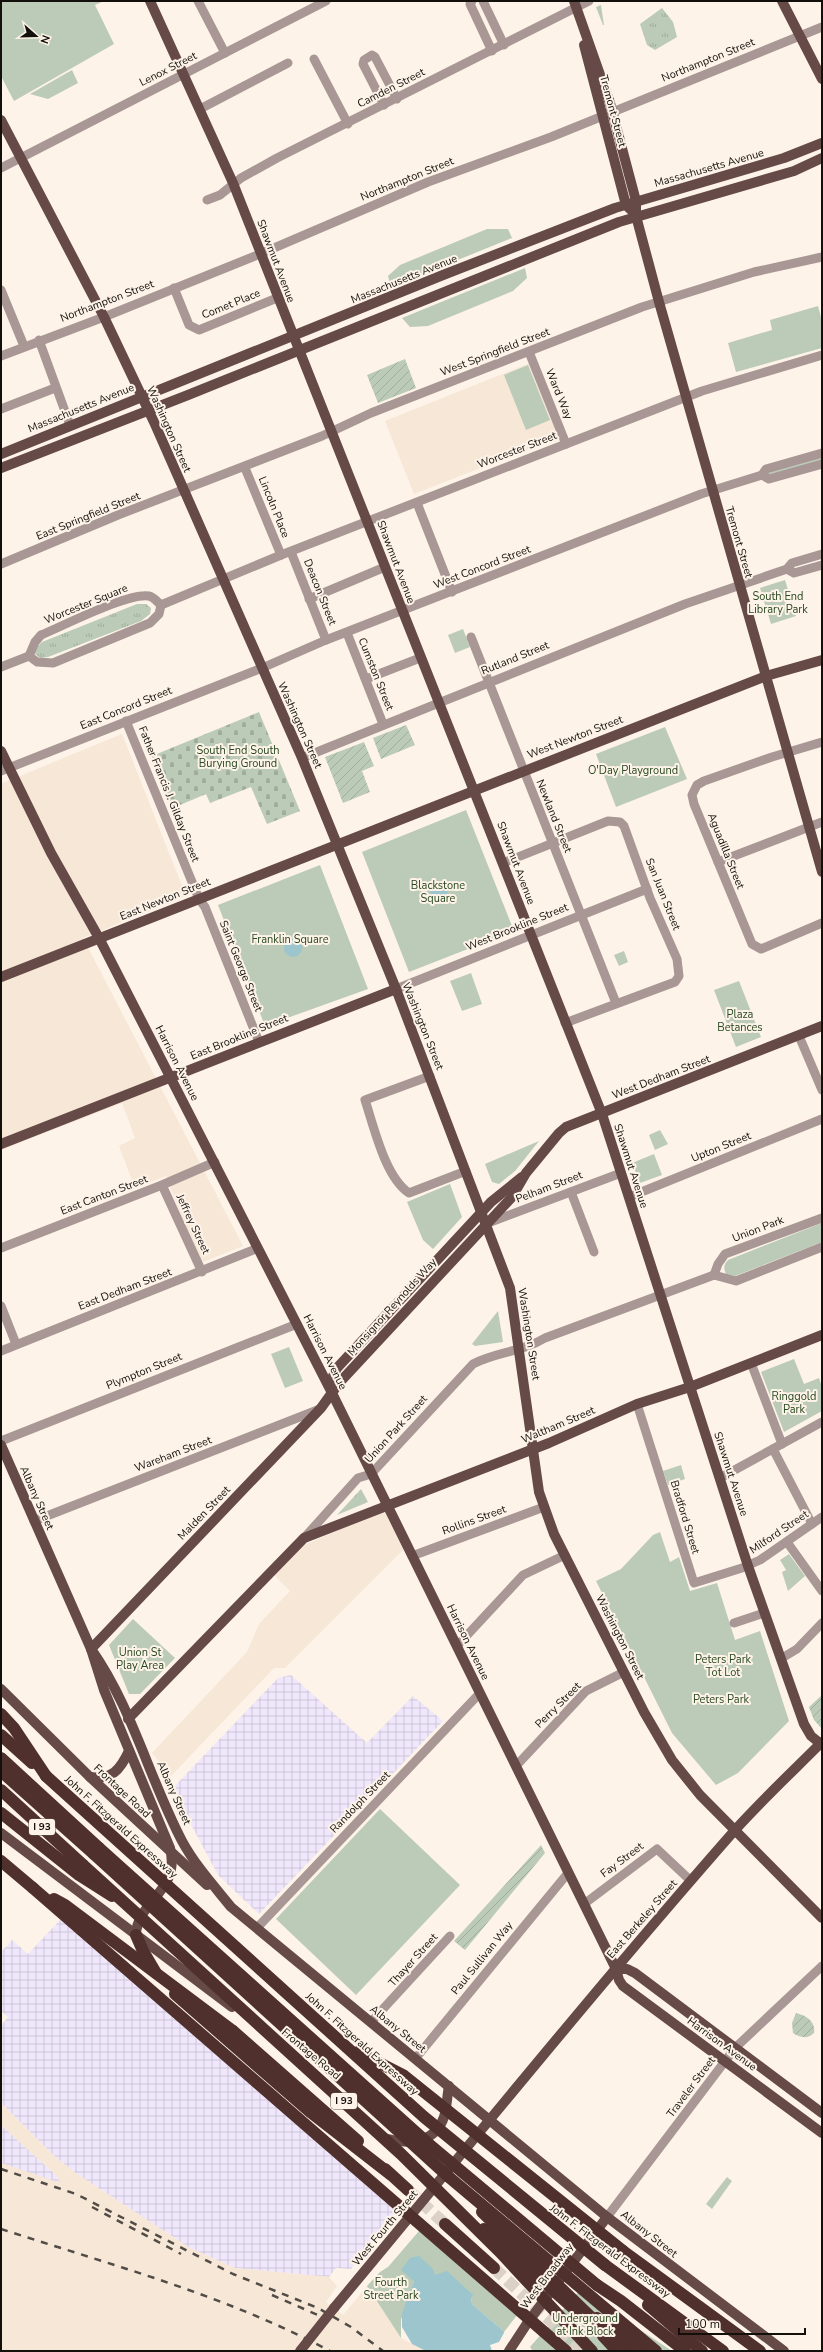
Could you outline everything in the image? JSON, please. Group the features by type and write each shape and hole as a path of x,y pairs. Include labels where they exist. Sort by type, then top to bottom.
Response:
{"highway":[{"path":"1,1714 14,1728 46,1776"},
{"name":"John F. Fitzgerald Expressway","path":"1,1735 342,2045 482,2166 605,2265 723,2351"},
{"path":"1,1758 96,1851 450,2178 656,2351"},
{"path":"1,1770 96,1851 430,2145 597,2285 621,2301 685,2351"},
{"name":"I 93","path":"1,1790 81,1870 129,1906 436,2186 592,2351"},
{"path":"1,1813 81,1870"},
{"path":"1,1861 566,2351"},
{"path":"33,1888 65,1905 233,2031 374,2156 390,2174"},
{"path":"136,1935 151,1965 175,1993 313,2114 390,2174 408,2190"},
{"path":"342,2045 403,2075 623,2251 760,2351"},
{"path":"450,2178 473,2204 626,2351"},
{"path":"445,2224 494,2268"},
{"path":"481,2227 549,2293 617,2351"},
{"path":"605,2265 675,2330 702,2351"},
{"path":"597,2285 617,2306 672,2351"},
{"path":"549,2293 642,2351"}],"main road":[{"name":"Shawmut Avenue","path":"150,1 200,109 232,184 368,522 420,658 602,1114 764,1613 782,1658 804,1724 811,1736 821,1744"},
{"path":"782,1 822,79"},
{"name":"Tremont Street","path":"575,4 612,112 636,202 636,216 686,397 738,584 822,872"},
{"name":"Tremont Street","path":"575,4 602,116 626,205 636,216"},
{"name":"Washington Street","path":"1,120 104,317 148,410 302,758 396,988 510,1288 539,1492 565,1555 624,1672 672,1760 697,1792 735,1831 821,1913"},
{"name":"Massachusetts Avenue","path":"1,454 70,425 294,337 443,275 626,205 784,158 822,143"},
{"path":"1,468 618,222 794,170 822,158"},
{"name":"West Newton Street","path":"338,843 766,676 822,660"},
{"name":"Harrison Avenue","path":"1,751 5,770 98,938 215,1162 332,1392 623,1986 822,2133"},
{"name":"East Newton Street","path":"1,977 338,843"},
{"name":"East Brookline Street","path":"1,1144 396,988"},
{"name":"West Dedham Street","path":"482,1212 526,1173 562,1130 822,1026"},
{"name":"West Dedham Street","path":"486,1223 514,1194 526,1173"},
{"name":"Monsignor Reynolds Way","path":"332,1392 333,1376 337,1368 482,1212"},
{"name":"Monsignor Reynolds Way","path":"332,1392 486,1223"},
{"name":"Waltham Street","path":"304,1538 533,1449 637,1404 690,1387 822,1335"},
{"name":"Malden Street","path":"91,1649 320,1409 332,1392"},
{"name":"Albany Street","path":"1,1445 91,1649 114,1686 183,1841 206,1876 231,1907 607,2217 784,2351"},
{"name":"Union Park Street","path":"128,1719 304,1538"},
{"name":"Albany Street","path":"91,1649 99,1679 166,1835 171,1853 172,1868 167,1883 142,1917 136,1935"},
{"name":"Frontage Road","path":"1,1689 90,1777 231,1907"},
{"name":"East Berkeley Street","path":"490,2120 616,1969 735,1831 821,1744"},
{"path":"90,1777 101,1778 115,1774 129,1751"},
{"name":"Frontage Road","path":"1,1832 304,2061 481,2227"},
{"path":"167,1883 182,1862"},
{"name":"Harrison Avenue","path":"616,1969 627,1970 635,1973 822,2113"},
{"path":"388,2139 408,2143 426,2138 433,2133 444,2118 449,2086"},
{"name":"West Fourth Street","path":"300,2351 490,2120"},
{"name":"West Broadway","path":"509,2351 549,2293 607,2217"},
{"path":"549,2293 586,2351"}],"street":[{"path":"198,1 225,53"},
{"name":"Lenox Street","path":"1,168 326,1"},
{"path":"472,1 470,4 492,51"},
{"path":"483,1 504,45"},
{"name":"Camden Street","path":"206,200 220,195 232,184 277,158 348,124 504,45 575,4 589,1"},
{"name":"Northampton Street","path":"1,356 39,340 104,317 260,254 428,182 602,116 822,27"},
{"path":"384,105 363,64 364,60 372,55 375,57 397,99"},
{"path":"314,59 348,124"},
{"path":"200,109 288,63"},
{"name":"West Springfield Street","path":"184,491 245,468 332,432 371,413 624,314 754,272 822,257"},
{"name":"Comet Place","path":"174,288 189,325 199,330 277,298"},
{"path":"1,290 24,346"},
{"path":"39,340 55,388 70,425"},
{"name":"Ward Way","path":"529,352 566,444"},
{"name":"Worcester Street","path":"224,579 281,555 418,503 686,397 822,355"},
{"path":"1,409 55,388"},
{"path":"822,453 766,469 762,475 769,479 822,464"},
{"name":"Lincoln Place","path":"245,468 281,555"},
{"name":"West Concord Street","path":"262,668 326,640 712,490 762,475"},
{"name":"East Springfield Street","path":"1,564 184,491"},
{"path":"418,503 452,592"},
{"name":"Deacon Street","path":"291,552 326,640"},
{"path":"822,554 792,563 787,570 794,573 822,565"},
{"path":"309,599 385,568"},
{"name":"Rutland Street","path":"302,758 438,703 488,681 738,584 787,570"},
{"path":"1,667 29,656 36,662 53,663 150,623 158,614 161,605 224,579"},
{"name":"Worcester Square","path":"29,656 35,642 42,635 123,600 138,596 149,596 161,605"},
{"name":"Cumston Street","path":"347,633 383,724"},
{"name":"Newland Street","path":"471,637 616,1003"},
{"path":"366,679 420,658"},
{"name":"East Concord Street","path":"5,770 262,668"},
{"name":"Father Francis J. Gilday Street","path":"126,721 199,899"},
{"name":"Aguadilla Street","path":"822,742 787,752 697,785 692,795 694,804 747,935 757,948 761,948 822,923"},
{"name":"San Juan Street","path":"503,863 552,842 608,821 620,822 624,826 647,889 677,959 679,976 675,982 666,987 616,1003 566,1023"},
{"path":"718,862 822,822"},
{"name":"West Brookline Street","path":"396,988 647,889"},
{"name":"Saint George Street","path":"199,899 205,908 259,1042"},
{"path":"799,1036 822,1090"},
{"path":"430,1076 365,1100 382,1153 400,1187 409,1192 466,1171"},
{"name":"Upton Street","path":"628,1197 822,1119"},
{"name":"East Canton Street","path":"1,1248 162,1185 215,1162"},
{"name":"Pelham Street","path":"486,1223 621,1172"},
{"name":"Jeffrey Street","path":"162,1185 202,1272"},
{"path":"571,1192 594,1252"},
{"name":"Union Park","path":"714,1275 718,1264 725,1254 822,1218"},
{"path":"660,1296 714,1275 736,1281 822,1247"},
{"name":"East Dedham Street","path":"1,1351 202,1272 258,1248"},
{"name":"Union Park Street","path":"304,1538 358,1478 372,1474 473,1364 482,1360 520,1350 545,1338 660,1296"},
{"path":"1,1306 16,1344"},
{"name":"Plympton Street","path":"1,1441 297,1324"},
{"path":"751,1363 782,1444"},
{"name":"Bradford Street","path":"637,1404 693,1582 698,1583 748,1566"},
{"name":"Wareham Street","path":"34,1521 320,1409"},
{"path":"720,1478 822,1422"},
{"path":"773,1449 812,1524"},
{"name":"Rollins Street","path":"412,1556 544,1507"},
{"name":"Milford Street","path":"748,1566 788,1542 822,1517"},
{"path":"788,1542 822,1591"},
{"path":"457,1646 523,1576 565,1555"},
{"path":"734,1622 764,1613"},
{"path":"782,1658 797,1649 822,1623"},
{"name":"Perry Street","path":"516,1766 586,1691 624,1672"},
{"name":"Randolph Street","path":"257,1928 480,1693"},
{"name":"Fay Street","path":"584,1904 657,1849 691,1881"},
{"name":"Paul Sullivan Way","path":"415,2059 568,1873"},
{"name":"Thayer Street","path":"374,2024 393,2000 450,1936"},
{"name":"Traveler Street","path":"607,2217 735,2048 822,1966"}],"shaded area":[{"path":"530,363 559,437 414,494 385,421"},
{"path":"122,734 186,896 83,938 243,1246 200,1263 166,1176 135,1188 119,1146 135,1138 122,1103 1,1150 1,780 3,783"},
{"path":"386,1512 404,1549 285,1668 274,1668 171,1776 152,1753 247,1652 259,1624 290,1591 273,1574 300,1547 352,1524"},
{"path":"291,1675 367,1743 413,1696 443,1721 259,1914 218,1875 172,1789 278,1678"},
{"path":"62,1918 398,2210 351,2269 336,2268 329,2277 235,2268 190,2248 77,2174 53,2155 1,2103 1,2026 8,2017 1,2011 1,1952 12,1940 28,1954"},
{"path":"1,2103 53,2155 77,2174 190,2248 235,2268 329,2277 337,2286 326,2302 343,2315 367,2286 401,2338 426,2351 1,2351 1,2163 61,2183 57,2176 1,2125"},
{"path":"1,2125 57,2176 61,2184 1,2163"}],"green space":[{"path":"1,1 104,1 95,5 114,44 14,101 1,76"},
{"path":"601,5 604,25 596,7"},
{"path":"662,8 673,22 677,37 655,50 647,45 640,24"},
{"path":"72,70 78,83 48,99 30,94"},
{"path":"487,229 508,229 512,238 391,287 388,276 400,265"},
{"path":"525,268 527,278 513,291 428,326 410,327 402,318"},
{"path":"818,306 822,321 822,348 736,372 728,343 772,330 770,320"},
{"path":"405,359 416,388 378,403 367,375"},
{"path":"528,365 550,420 526,430 504,375"},
{"path":"822,456 822,461 769,476 768,472"},
{"name":"South End Library Park","path":"785,580 796,616 771,624 760,588"},
{"path":"137,604 146,604 151,608 150,614 141,621 48,657 40,658 35,654 36,648 42,642"},
{"path":"463,629 470,647 455,653 448,635"},
{"name":"South End South Burying Ground","path":"259,712 300,811 267,824 251,787 210,803 206,794 173,808 152,756"},
{"path":"406,725 415,745 381,759 373,738"},
{"name":"O'Day Playground","path":"665,727 687,779 616,807 596,754"},
{"path":"364,742 374,766 362,771 370,792 343,803 325,757"},
{"name":"Blackstone Square","path":"466,810 514,931 409,972 362,852"},
{"name":"Franklin Square","path":"320,865 368,989 265,1026 218,905"},
{"path":"624,951 628,962 619,966 614,955"},
{"path":"471,973 482,1004 462,1011 450,981"},
{"name":"Plaza Betances","path":"739,981 761,1037 736,1047 714,990"},
{"path":"660,1130 668,1144 655,1150 649,1135"},
{"path":"539,1141 515,1171 499,1184 492,1182 485,1164"},
{"path":"654,1154 662,1175 640,1183 632,1163"},
{"path":"450,1184 462,1217 433,1249 423,1240 407,1202"},
{"path":"822,1223 822,1242 735,1276 726,1274 724,1266 728,1260"},
{"path":"498,1311 503,1342 475,1346 472,1344"},
{"path":"289,1347 303,1381 285,1388 271,1354"},
{"name":"Ringgold Park","path":"794,1359 804,1384 819,1378 822,1387 822,1411 784,1432 761,1372"},
{"path":"681,1465 685,1479 668,1485 663,1471"},
{"path":"361,1489 368,1502 337,1515"},
{"name":"Peters Park","path":"660,1532 670,1562 679,1557 690,1591 717,1583 735,1640 760,1631 789,1721 738,1773 716,1785 672,1733 596,1581 621,1569 653,1535"},
{"path":"789,1554 805,1576 788,1591 782,1572 786,1570 780,1560"},
{"name":"Union St Play Area","path":"133,1619 175,1658 140,1694 129,1694 109,1645"},
{"path":"822,1695 822,1729 814,1720 809,1707"},
{"path":"380,1809 460,1885 356,1995 276,1919"},
{"path":"541,1845 545,1853 465,1950 454,1941"},
{"path":"796,2013 807,2017 812,2022 814,2033 812,2035 804,2037 793,2033 792,2023"},
{"path":"727,2177 732,2181 712,2209 706,2204"},
{"name":"Fourth Street Park","path":"419,2231 518,2314 504,2332 472,2304 471,2298 414,2281 401,2320 401,2338 367,2286 380,2272 388,2267"},
{"name":"Underground at Ink Block","path":"580,2290 672,2351 533,2351 530,2347"}],"water":[{"path":"439,881 443,882 447,886 447,894 443,898 439,899 435,898 431,894 430,890 431,886 435,882"},
{"path":"289,939 297,939 302,944 300,955 297,957 289,957 284,952 284,944"},
{"path":"419,2256 433,2269 435,2275 447,2271 473,2295 471,2298 472,2304 526,2351 426,2351 412,2344 402,2327 402,2314 414,2281 401,2270 410,2258"}],"pier":[{"path":"505,2331 527,2349 526,2351 492,2351 490,2345 499,2342"}],"tunnel":[{"path":"408,2190 445,2224"},
{"path":"494,2268 583,2351"}],"railway":[{"path":"1,2169 76,2194 233,2274 318,2308 351,2327 383,2351"},
{"path":"92,2207 181,2254"},
{"path":"1,2229 127,2269 210,2298 291,2331 330,2351"},
{"path":"272,2295 327,2319"}],"park label":[{"name":"Peters Park Tot Lot","path":"723,1665"}]}
